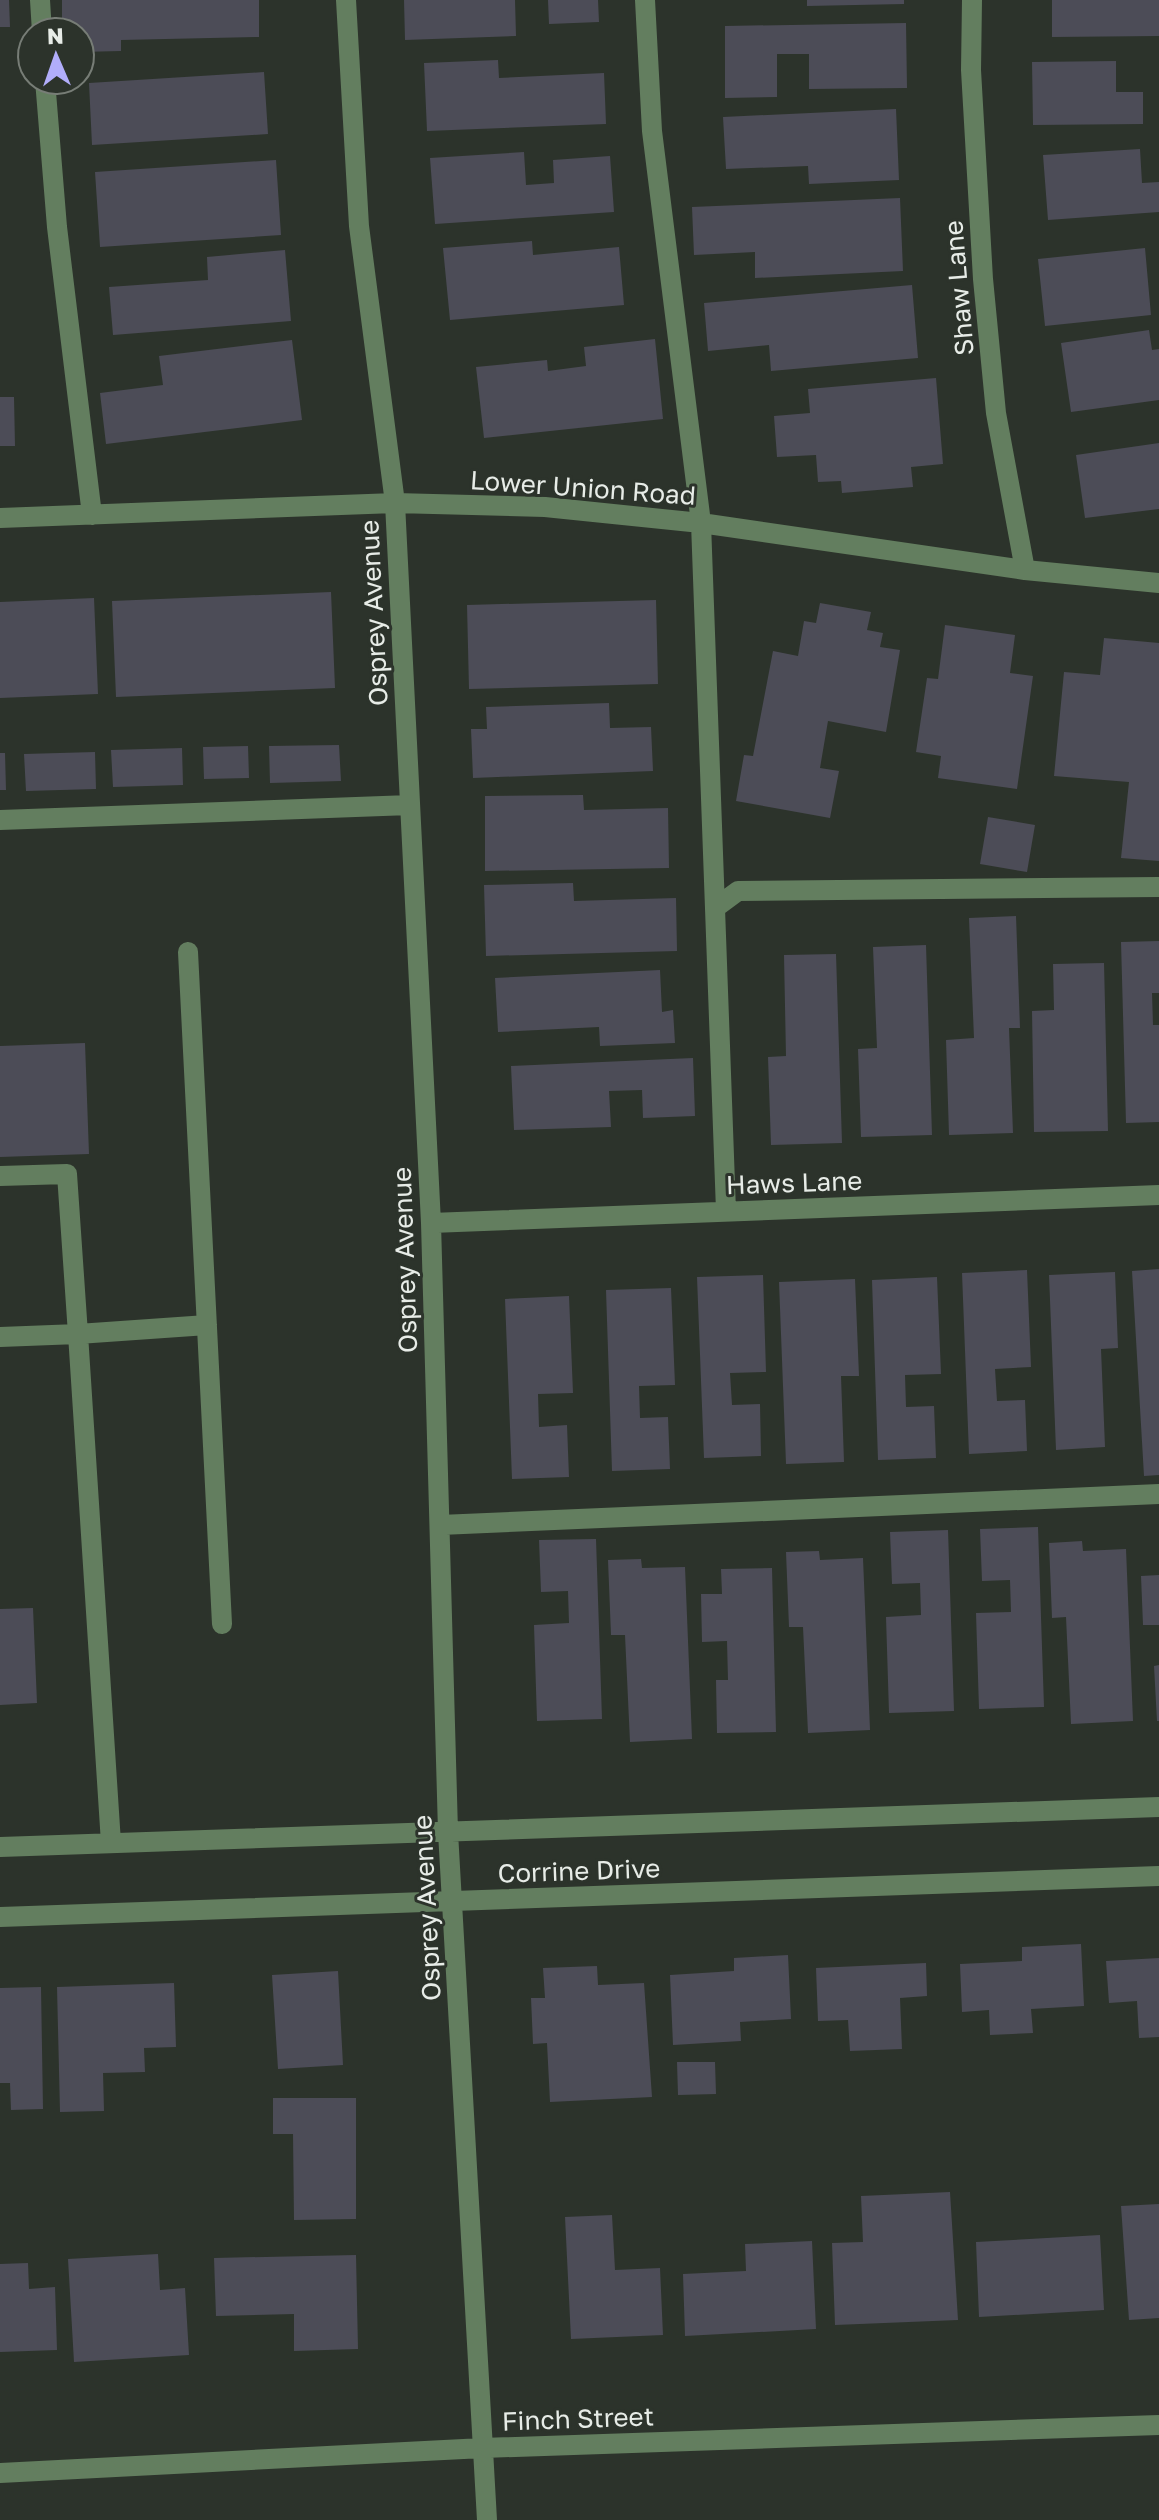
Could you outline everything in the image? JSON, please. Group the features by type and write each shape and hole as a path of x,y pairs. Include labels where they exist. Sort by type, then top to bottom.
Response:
{"street":[{"name":"Osprey Avenue","path":"346,0 359,226 395,503 431,1223 448,1832 487,2520"},
{"path":"645,0 652,131 701,523 726,1211"},
{"name":"Shaw Lane","path":"972,0 971,70 983,279 996,413 1025,570"},
{"path":"46,96 57,227 92,515"},
{"name":"Lower Union Road","path":"0,518 395,503 545,507 701,523 1025,570 1159,583"},
{"path":"0,820 410,805"},
{"path":"715,908 738,891 1159,887"},
{"path":"188,952 222,1624"},
{"path":"0,1176 67,1174 111,1843"},
{"name":"Haws Lane","path":"431,1223 1159,1195"},
{"path":"0,1337 207,1325"},
{"path":"440,1525 1159,1494"},
{"name":"Corrine Drive","path":"0,1847 1159,1807"},
{"name":"Corrine Drive","path":"0,1917 1159,1876"},
{"name":"Finch Street","path":"0,2473 483,2448 1159,2425"}],"building":[{"path":"0,0 9,0 10,27 0,27"},
{"path":"62,0 259,0 259,37 121,40 121,51 96,52 96,16 62,16"},
{"path":"404,0 515,0 516,36 405,40"},
{"path":"548,0 598,0 599,22 549,24"},
{"path":"807,0 904,0 904,4 807,6"},
{"path":"1052,0 1159,0 1159,36 1052,37"},
{"path":"906,23 907,88 809,89 809,54 777,54 777,97 725,98 725,26"},
{"path":"498,60 499,78 604,73 606,124 427,131 424,63"},
{"path":"1116,61 1116,92 1143,92 1143,124 1033,125 1032,62"},
{"path":"264,72 268,134 92,145 90,96 96,96 96,83"},
{"path":"896,109 899,180 809,184 808,166 726,169 723,117"},
{"path":"1140,149 1142,183 1159,182 1159,212 1048,220 1043,155"},
{"path":"524,152 526,185 554,183 553,160 610,156 614,212 435,224 430,158"},
{"path":"276,160 281,235 100,247 95,172"},
{"path":"900,198 903,271 755,278 755,252 694,255 692,207"},
{"path":"532,241 533,255 619,247 624,305 450,320 443,248"},
{"path":"1145,248 1151,315 1045,326 1038,259"},
{"path":"285,250 291,321 113,335 109,287 208,280 207,257"},
{"path":"912,285 918,358 771,371 769,345 708,351 704,303"},
{"path":"1149,330 1152,350 1159,349 1159,400 1071,412 1061,343"},
{"path":"655,339 663,419 484,438 476,367 547,360 548,371 586,366 584,347"},
{"path":"292,340 302,420 106,444 100,393 163,385 159,356"},
{"path":"936,378 943,464 911,467 913,487 842,493 841,481 818,482 816,455 777,457 774,416 810,413 808,389"},
{"path":"0,397 14,397 15,446 0,446"},
{"path":"1159,443 1159,509 1085,518 1076,455"},
{"path":"331,592 335,688 116,697 112,601"},
{"path":"94,598 98,694 0,698 0,602"},
{"path":"656,600 658,684 469,689 467,605"},
{"path":"820,603 871,612 867,630 883,633 880,647 900,650 886,732 828,721 820,768 839,771 830,818 736,801 744,755 753,756 773,651 798,656 804,621 816,623"},
{"path":"945,625 1015,635 1010,673 1033,676 1017,789 938,778 941,756 916,752 927,678 938,679"},
{"path":"1104,638 1159,643 1159,861 1121,858 1129,782 1054,776 1064,672 1100,675"},
{"path":"609,703 610,728 651,727 653,771 473,778 471,729 487,729 486,707"},
{"path":"339,745 341,781 270,783 269,746"},
{"path":"248,746 249,778 204,779 203,747"},
{"path":"182,748 183,785 113,787 111,750"},
{"path":"95,752 96,789 26,791 24,754"},
{"path":"0,753 5,753 6,790 0,790"},
{"path":"583,795 584,810 668,808 669,868 485,871 485,796"},
{"path":"988,817 1035,825 1027,872 980,864"},
{"path":"573,883 574,901 676,898 677,951 486,956 484,885"},
{"path":"1016,916 1020,1028 1009,1028 1013,1133 949,1135 946,1040 974,1038 969,918"},
{"path":"1159,941 1159,993 1152,993 1153,1025 1159,1025 1159,1122 1126,1123 1121,942"},
{"path":"926,945 932,1135 861,1137 858,1049 877,1048 873,947"},
{"path":"836,954 842,1143 771,1145 768,1057 786,1056 784,955"},
{"path":"1104,963 1108,1131 1034,1132 1032,1011 1054,1010 1053,964"},
{"path":"660,970 662,1012 673,1010 675,1043 600,1046 599,1027 498,1032 495,978"},
{"path":"85,1043 89,1154 0,1157 0,1046"},
{"path":"693,1058 695,1116 643,1118 642,1090 609,1091 611,1127 514,1130 511,1066"},
{"path":"1159,1269 1159,1475 1144,1476 1132,1271"},
{"path":"1027,1270 1031,1367 995,1369 997,1401 1025,1400 1027,1451 969,1454 962,1273"},
{"path":"1115,1272 1118,1348 1101,1349 1105,1447 1056,1450 1049,1275"},
{"path":"763,1275 766,1372 730,1373 732,1405 760,1404 761,1456 704,1458 697,1277"},
{"path":"937,1277 941,1374 905,1375 906,1407 934,1406 936,1458 878,1460 872,1280"},
{"path":"855,1279 859,1376 841,1376 844,1462 786,1464 779,1282"},
{"path":"671,1288 675,1385 639,1386 640,1418 668,1417 670,1469 612,1471 606,1290"},
{"path":"569,1296 573,1393 538,1394 539,1427 567,1425 569,1477 512,1479 505,1299"},
{"path":"1038,1527 1044,1707 979,1709 976,1613 1011,1612 1010,1580 982,1581 980,1529"},
{"path":"948,1530 954,1711 889,1713 886,1617 921,1615 920,1583 892,1584 890,1532"},
{"path":"596,1539 602,1719 537,1721 534,1625 569,1623 568,1591 541,1592 539,1540"},
{"path":"1082,1541 1083,1551 1126,1549 1133,1721 1071,1724 1066,1617 1052,1618 1049,1543"},
{"path":"819,1551 820,1560 863,1558 870,1730 808,1733 803,1627 789,1627 786,1552"},
{"path":"641,1559 642,1568 685,1567 692,1739 630,1742 625,1635 611,1635 608,1560"},
{"path":"772,1568 776,1732 717,1733 716,1680 728,1680 727,1641 702,1642 701,1594 722,1594 721,1569"},
{"path":"1159,1575 1159,1625 1143,1625 1141,1576"},
{"path":"33,1608 37,1703 0,1705 0,1609"},
{"path":"1159,1665 1159,1721 1157,1721 1154,1666"},
{"path":"1081,1944 1084,2006 1031,2009 1033,2033 990,2035 989,2010 962,2012 960,1964 1022,1961 1022,1947"},
{"path":"788,1955 791,2019 740,2022 741,2041 673,2045 670,1975 734,1971 734,1958"},
{"path":"1159,1958 1159,2037 1139,2038 1137,2001 1109,2003 1106,1961"},
{"path":"926,1963 927,1996 900,1998 902,2049 850,2051 848,2020 818,2021 816,1968"},
{"path":"597,1966 598,1985 644,1983 652,2097 550,2102 547,2043 533,2044 531,1998 545,1998 543,1968"},
{"path":"338,1971 343,2065 278,2069 272,1975"},
{"path":"174,1983 176,2047 144,2048 145,2072 103,2073 104,2111 60,2112 57,1987"},
{"path":"41,1987 43,2109 11,2110 10,2083 0,2083 0,1988"},
{"path":"677,2062 715,2062 716,2094 678,2095"},
{"path":"273,2098 356,2098 356,2219 294,2220 293,2134 273,2134"},
{"path":"950,2192 958,2320 835,2325 832,2243 863,2242 861,2196"},
{"path":"1159,2204 1159,2318 1129,2320 1121,2206"},
{"path":"612,2215 615,2270 660,2268 663,2335 571,2339 565,2217"},
{"path":"1100,2235 1104,2310 979,2317 976,2242"},
{"path":"812,2241 816,2329 685,2336 683,2274 746,2271 745,2244"},
{"path":"158,2254 160,2290 185,2288 189,2355 74,2362 68,2259"},
{"path":"356,2255 358,2349 294,2351 294,2314 216,2316 214,2258"},
{"path":"28,2263 29,2289 55,2287 57,2350 0,2352 0,2264"}]}
